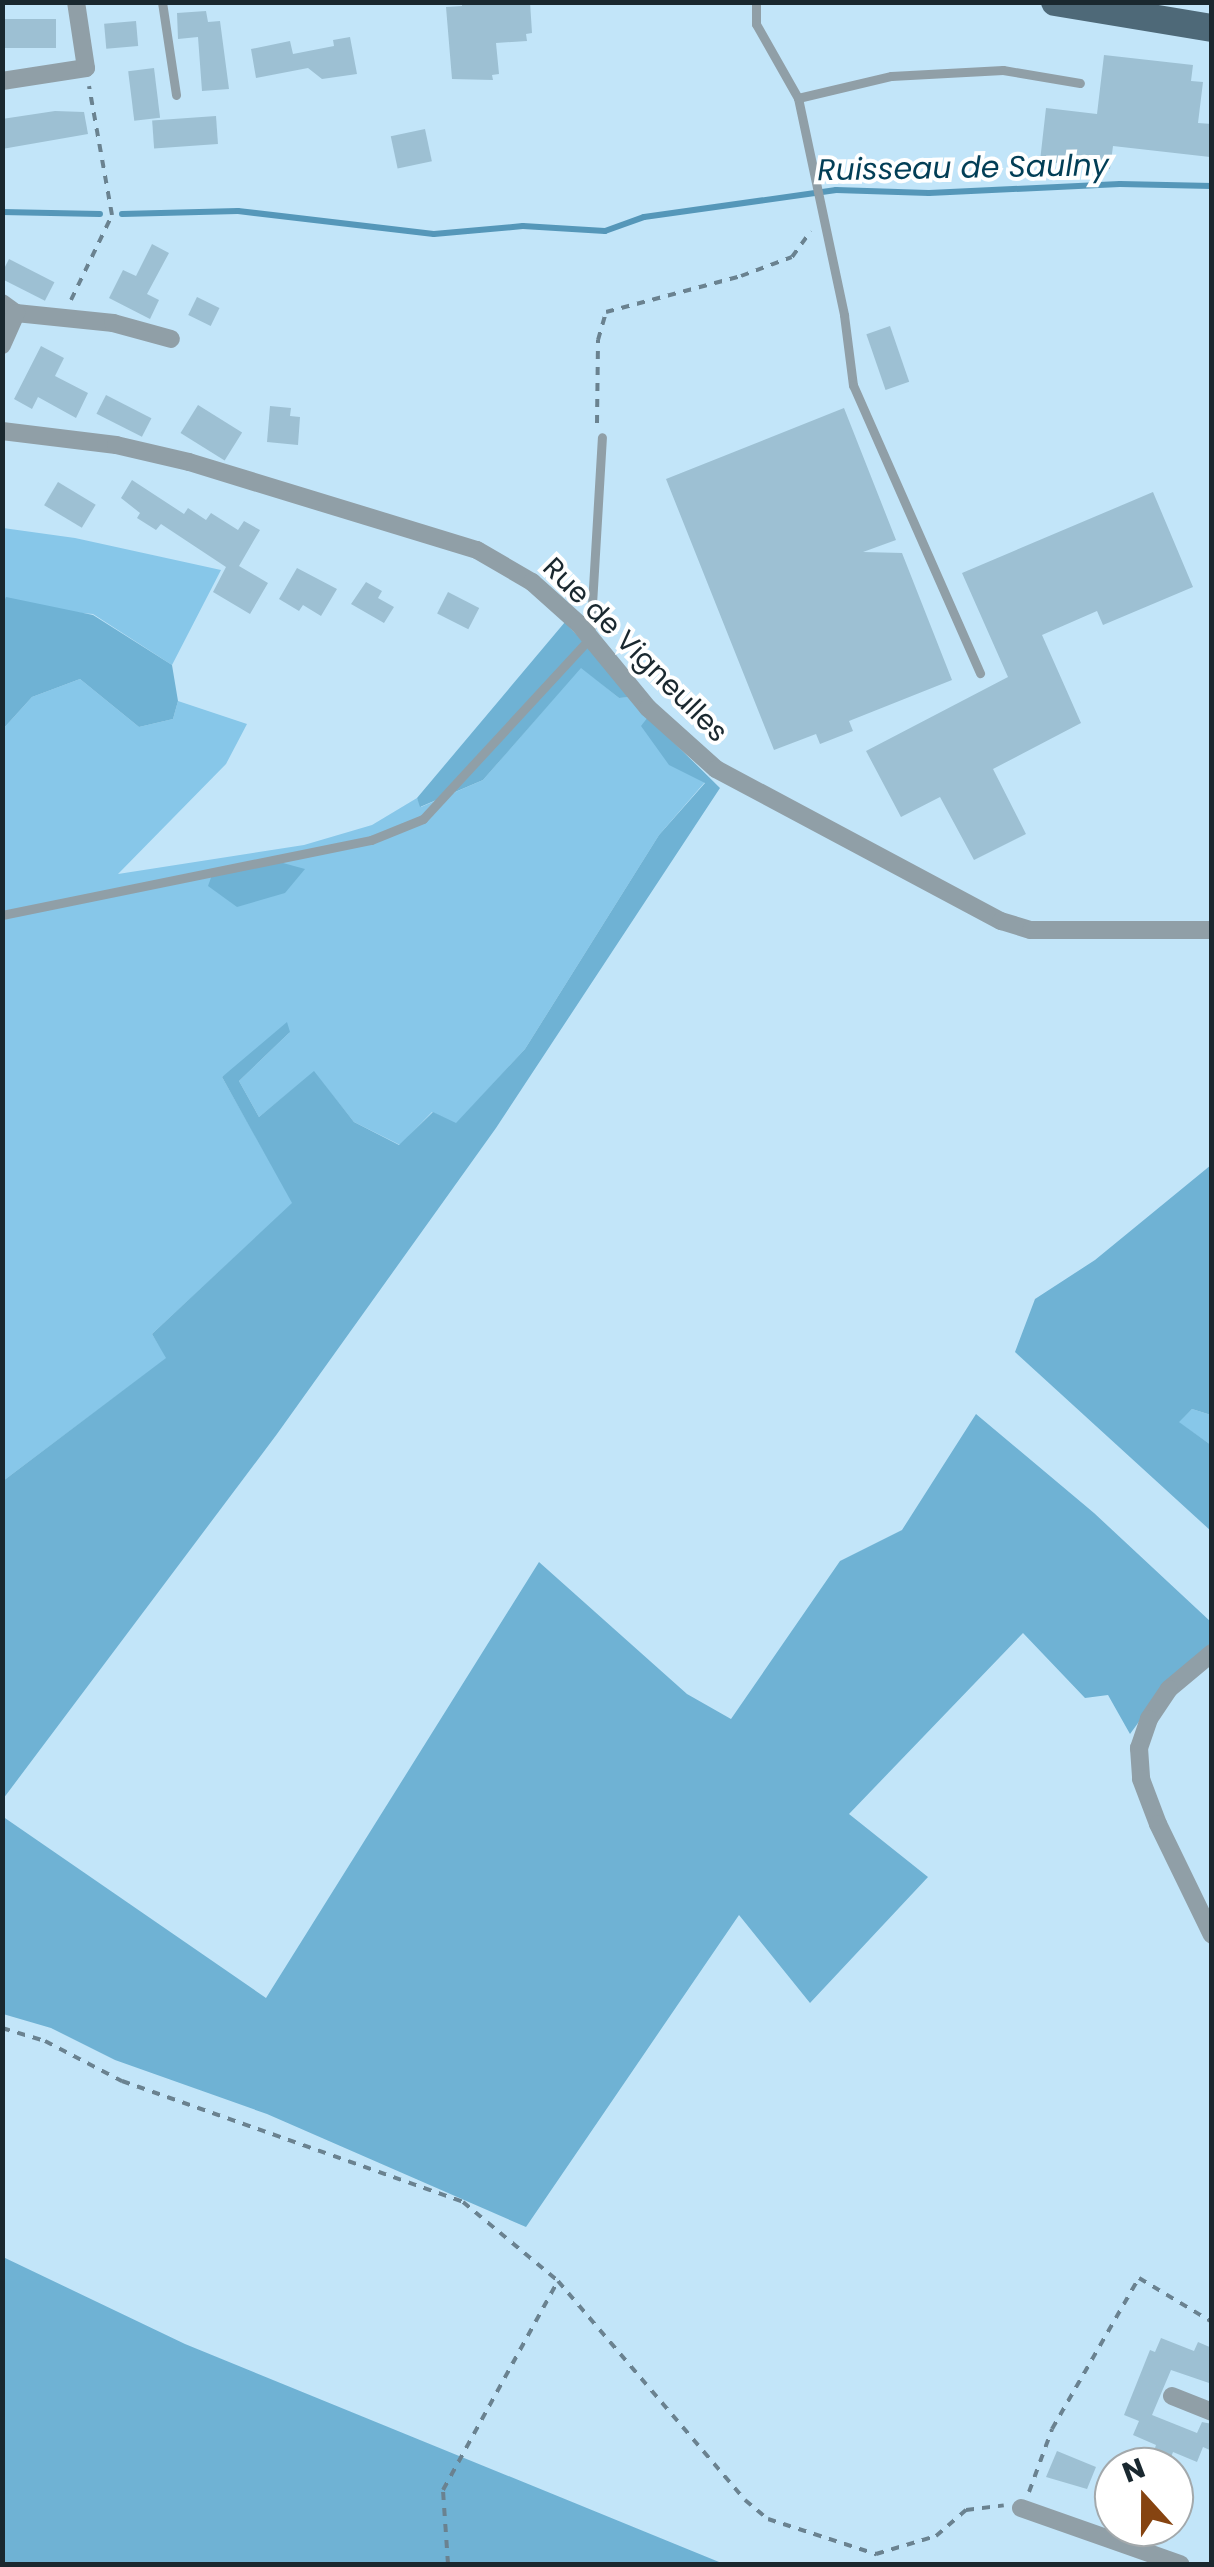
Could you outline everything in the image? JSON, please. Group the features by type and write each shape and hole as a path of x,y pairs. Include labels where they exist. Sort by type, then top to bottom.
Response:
{"main road":[{"path":"1055,2 1212,28"}],"street":[{"path":"2,81 86,68 76,2"},
{"path":"2,344 9,308 114,323 171,338"},
{"name":"Rue de Vigneulles","path":"2,430 116,445 170,458 466,546 532,582 590,638 648,708 716,770 1001,920 1031,930 1212,930"},
{"path":"1212,1653 1169,1689 1149,1719 1138,1748 1141,1779 1158,1824 1212,1935"},
{"path":"1172,2396 1212,2412"},
{"path":"1021,2508 1180,2564"}],"lane":[{"path":"162,2 176,94"},
{"path":"756,2 756,24 798,98 825,220 853,385 980,674"},
{"path":"798,98 891,76 984,71 1080,84"},
{"path":"2,915 371,840 422,818 590,638 602,437"}],"path":[{"path":"62,318 112,215 86,68"},
{"path":"602,437 595,418 596,377 601,319 606,312 741,276 792,257 802,238 825,220"},
{"path":"2,2028 44,2041 122,2082 462,2202 558,2280 744,2500 768,2519 876,2554 936,2536 966,2510 992,2504 1021,2508 1052,2429 1138,2278 1212,2322"},
{"path":"448,2564 443,2490 558,2280"}],"shaded area":[{"path":"3,528 75,538 221,570 172,665 93,614 3,606"},
{"path":"6,597 93,615 172,665 178,701 173,719 139,727 80,679 32,697 3,729 2,606"},
{"path":"565,622 633,697 619,698 581,668 483,780 420,807 417,798"},
{"path":"581,667 619,698 633,697 705,782 659,835 525,1049 456,1124 432,1112 400,1145 354,1122 314,1072 259,1117 239,1081 290,1032 222,1077 293,1203 152,1334 167,1358 3,1481 3,729 32,697 80,679 139,727 173,719 178,701 247,724 226,764 118,874 304,845 372,825 417,798 421,807 483,780"},
{"path":"648,717 720,788 496,1128 277,1434 3,1799 3,1481 166,1358 152,1334 292,1203 222,1077 287,1022 290,1032 239,1081 259,1117 314,1071 354,1122 399,1145 433,1112 456,1123 525,1049 659,835 705,783 669,765 641,726"},
{"path":"272,860 305,869 285,893 237,907 208,886 213,872"},
{"path":"1211,1165 1211,1415 1192,1409 1179,1422 1211,1445 1211,1531 1015,1352 1035,1299 1095,1260"},
{"path":"1192,1409 1211,1415 1211,1445 1178,1422"},
{"path":"976,1414 1094,1513 1211,1622 1211,1643 1170,1679 1130,1734 1108,1695 1085,1698 1023,1633 849,1814 928,1877 810,2003 739,1915 526,2227 267,2114 115,2060 51,2028 3,2014 2,1816 266,1998 539,1562 687,1694 731,1719 840,1561 902,1530"},
{"path":"3,2257 185,2344 724,2564 3,2564"}],"building":[{"path":"462,2 530,2 532,33 526,34 527,41 496,43 499,74 492,75 493,80 452,79 446,7 462,6"},
{"path":"206,11 208,22 220,21 229,89 202,91 198,37 178,39 177,13"},
{"path":"2,19 56,19 56,48 2,48"},
{"path":"136,21 138,46 106,49 104,24"},
{"path":"350,37 357,74 322,79 308,68 256,78 251,49 290,41 293,54 334,46 333,40"},
{"path":"1104,55 1193,65 1191,81 1203,82 1198,123 1212,124 1210,157 1113,146 1110,169 1040,161 1046,108 1097,114"},
{"path":"154,68 160,118 134,121 128,71"},
{"path":"55,111 84,112 88,134 2,149 2,119"},
{"path":"216,116 218,144 154,148 152,120"},
{"path":"425,129 432,161 398,169 391,136"},
{"path":"152,244 169,253 147,294 159,300 150,319 109,298 123,270 136,276"},
{"path":"9,259 54,282 45,301 2,279"},
{"path":"197,297 219,308 211,326 188,315"},
{"path":"890,326 909,382 886,390 866,334"},
{"path":"41,346 64,358 55,376 88,393 76,418 38,397 32,409 14,399"},
{"path":"106,395 151,418 142,437 96,414"},
{"path":"198,405 242,433 225,461 181,433"},
{"path":"270,406 291,408 290,416 300,417 298,445 267,442"},
{"path":"844,408 896,540 863,552 902,553 952,680 849,721 853,731 820,744 816,734 774,750 666,479"},
{"path":"132,480 184,514 188,508 206,520 211,513 238,530 244,521 260,530 239,566 268,583 250,614 213,592 226,567 161,524 156,530 137,518 140,513 121,498"},
{"path":"58,482 96,505 82,528 44,505"},
{"path":"1153,492 1193,587 1103,625 1097,611 1042,635 1081,723 993,769 1026,834 974,860 940,797 901,817 866,751 1008,677 962,573"},
{"path":"297,568 337,589 321,616 303,605 299,611 279,599"},
{"path":"366,582 382,591 378,598 394,607 384,623 351,604"},
{"path":"448,592 479,608 468,629 437,613"},
{"path":"1161,2338 1194,2351 1198,2342 1212,2348 1212,2384 1171,2370 1152,2415 1197,2433 1202,2422 1212,2424 1212,2451 1203,2447 1197,2462 1194,2447 1155,2447 1133,2435 1139,2421 1124,2415 1150,2350 1155,2352"},
{"path":"1057,2451 1094,2466 1087,2489 1046,2477"}],"waterway":[{"name":"Ruisseau de Saulny","path":"122,214 238,211 434,234 523,226 605,231 644,217 836,190 929,193 1120,184 1212,186"},
{"name":"Ruisseau de Saulny","path":"2,212 100,214"}]}
